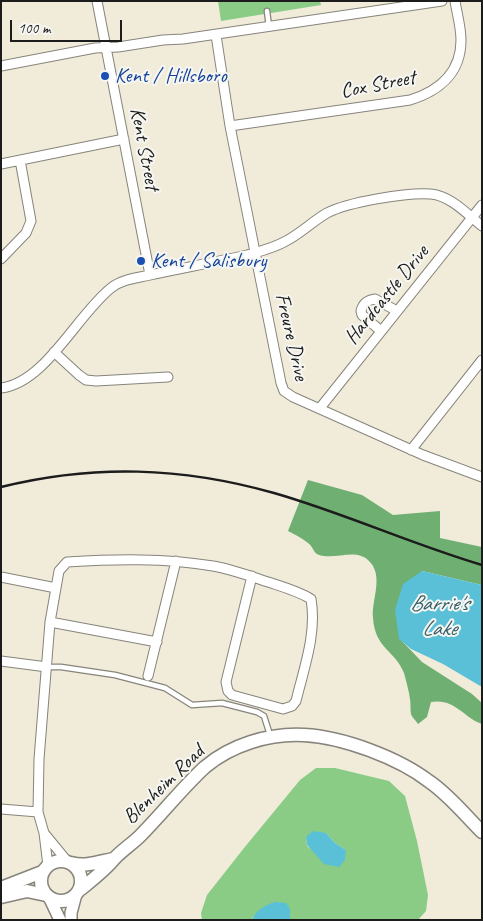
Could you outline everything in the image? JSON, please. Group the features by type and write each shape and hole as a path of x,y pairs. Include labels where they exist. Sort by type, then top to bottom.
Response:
{"main road":[{"name":"Blenheim Road","path":"69,862 83,865 113,859 139,838 206,767 246,743 270,737 304,735 336,740 367,749 399,762 430,782 482,832"},
{"name":"Blenheim Road","path":"78,892 112,863 113,859"},
{"path":"1,888 61,860 69,862 80,873 82,883 78,892 63,901 27,891 1,897"},
{"path":"45,869 42,885 48,897"}],"street":[{"name":"Kent Street","path":"97,1 150,275"},
{"path":"1,66 95,48 216,35 442,1"},
{"name":"Cox Street","path":"230,126 410,100 430,93 448,77 457,62 461,38 455,1"},
{"name":"Freure Drive","path":"216,35 230,126 282,388 287,394 411,450 482,477"},
{"path":"1,164 124,139"},
{"path":"1,259 26,233 30,221 20,160"},
{"path":"1,388 14,386 28,379 111,288 128,279 255,252 285,242 327,214 354,203 418,194 433,194 452,202 482,226"},
{"name":"Hardcastle Drive","path":"320,408 482,205"},
{"path":"381,331 362,315 361,311 364,304 369,300 375,299 397,311"},
{"path":"54,352 86,380 168,377"},
{"path":"411,450 482,360"},
{"path":"45,869 44,833 38,812 39,759 50,622 59,571 67,562 114,559 176,561 215,566 252,576 301,593 311,599 312,625 306,663 296,701 292,706 283,709 232,695 228,691 226,682 252,576"},
{"path":"148,676 176,561"},
{"path":"1,577 56,588"},
{"path":"50,622 157,642"},
{"path":"1,661 47,667"},
{"path":"1,808 38,812"},
{"path":"44,833 69,862"},
{"path":"71,920 71,913 78,892"},
{"path":"48,897 60,920"}],"lane":[{"path":"267,11 269,27"},
{"path":"47,667 61,667 115,675 165,688 192,705 222,704 257,712 264,716 270,737"}],"green space":[{"path":"218,1 320,1 321,5 221,21"},
{"path":"308,480 362,495 393,515 440,511 440,538 482,547 482,585 422,571 400,639 422,662 472,694 482,703 482,724 453,706 439,702 431,702 427,717 418,724 413,718 404,673 396,659 377,636 373,611 377,580 373,566 368,560 358,555 324,556 317,554 308,543 288,531"},
{"path":"316,768 335,768 389,781 405,796 417,841 428,895 426,911 418,920 290,920 290,909 253,917 252,920 202,920 201,913 207,895 300,780","holes":["326,833 335,843 346,850 313,851 307,846 306,837"]}],"water":[{"name":"Barrie's Lake","path":"422,571 482,585 482,687 443,664 411,649 399,639 395,610 403,584"},
{"path":"313,831 326,833 335,843 346,850 345,860 339,867 324,864 307,845 306,837"},
{"path":"275,902 286,903 290,909 290,920 252,920 261,908"}],"railway":[{"path":"1,487 70,475 104,472 138,472 206,478 240,484 300,501 429,548 482,565"}],"place":[{"name":"Kent / Hillsboro","path":"105,76"},
{"name":"Kent / Salisbury","path":"141,261"}]}
